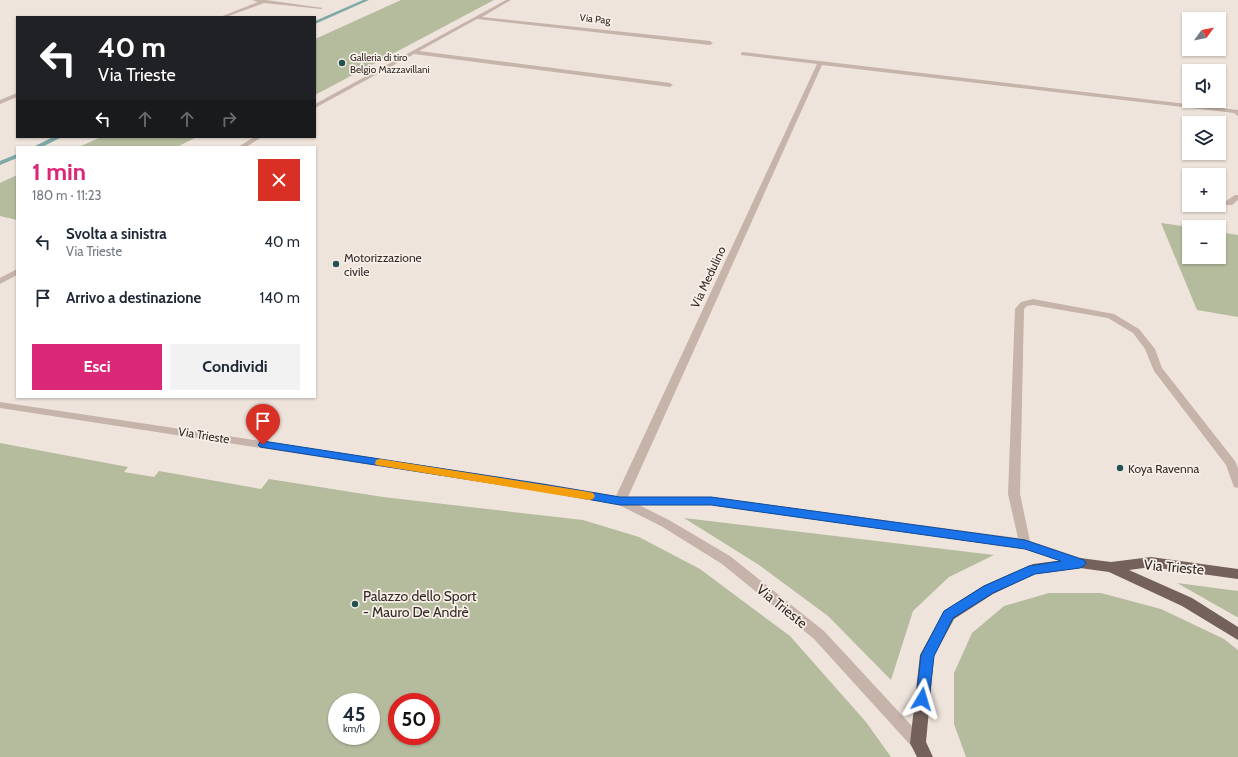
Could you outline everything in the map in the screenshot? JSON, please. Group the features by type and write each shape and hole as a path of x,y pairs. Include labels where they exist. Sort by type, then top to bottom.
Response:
{"main road":[{"name":"Via Trieste","path":"1111,567 1151,562 1238,574"},
{"path":"926,757 918,743 927,655 949,615 988,590 1033,569 1080,563 1111,567 1187,602 1238,634"}],"street":[{"path":"254,0 321,8"},
{"path":"316,105 509,0"},
{"path":"225,16 263,1"},
{"name":"Via Pag","path":"478,18 710,43"},
{"path":"412,52 670,85"},
{"path":"743,54 1236,111 1238,114"},
{"name":"Via Medulino","path":"620,501 631,474 820,63"},
{"path":"0,102 16,96"},
{"path":"243,146 257,138"},
{"path":"1228,203 1238,197"},
{"path":"0,281 16,273"},
{"path":"1025,544 1014,494 1020,309 1024,304 1033,302 1111,316 1125,323 1136,331 1150,349 1157,369 1231,464 1238,484"},
{"name":"Via Trieste","path":"4,406 542,487 620,501 711,501 1025,544 1080,563"},
{"name":"Via Trieste","path":"620,501 665,523 726,560 819,635 918,743"}],"green space":[{"path":"401,0 494,0 316,94 316,39"},
{"path":"99,138 195,138 179,146 81,146"},
{"path":"16,175 16,220 0,216 0,183"},
{"path":"1161,223 1182,226 1182,264 1226,264 1226,233 1238,235 1238,317 1197,310"},
{"name":"Palazzo dello Sport - Mauro De Andrè","path":"0,443 128,467 124,472 154,477 159,471 261,489 269,479 383,497 583,520 639,537 700,569 790,636 866,722 891,757 0,757"},
{"path":"684,518 994,555 949,577 913,611 891,680 828,616 759,565"},
{"path":"1177,583 1238,591 1238,617 1237,617"},
{"path":"1049,593 1101,593 1161,609 1224,639 1238,650 1238,757 966,757 954,724 954,673 972,633 1004,606"}],"waterway":[{"path":"316,23 367,0"},
{"path":"38,146 57,138"},
{"path":"0,163 16,156"}],"slow traffic":[{"path":"380,463 542,487 589,496"}],"place":[{"name":"Galleria di tiro Belgio Mazzavillani","path":"342,63"},
{"name":"Motorizzazione civile","path":"336,264"},
{"name":"Koya Ravenna","path":"1120,468"},
{"name":"Palazzo dello Sport - Mauro De Andrè","path":"355,604"}],"route":[{"path":"263,445 542,487 620,501 711,501 1025,544 1080,563 1033,569 988,590 949,615 927,655 922,699"}]}
